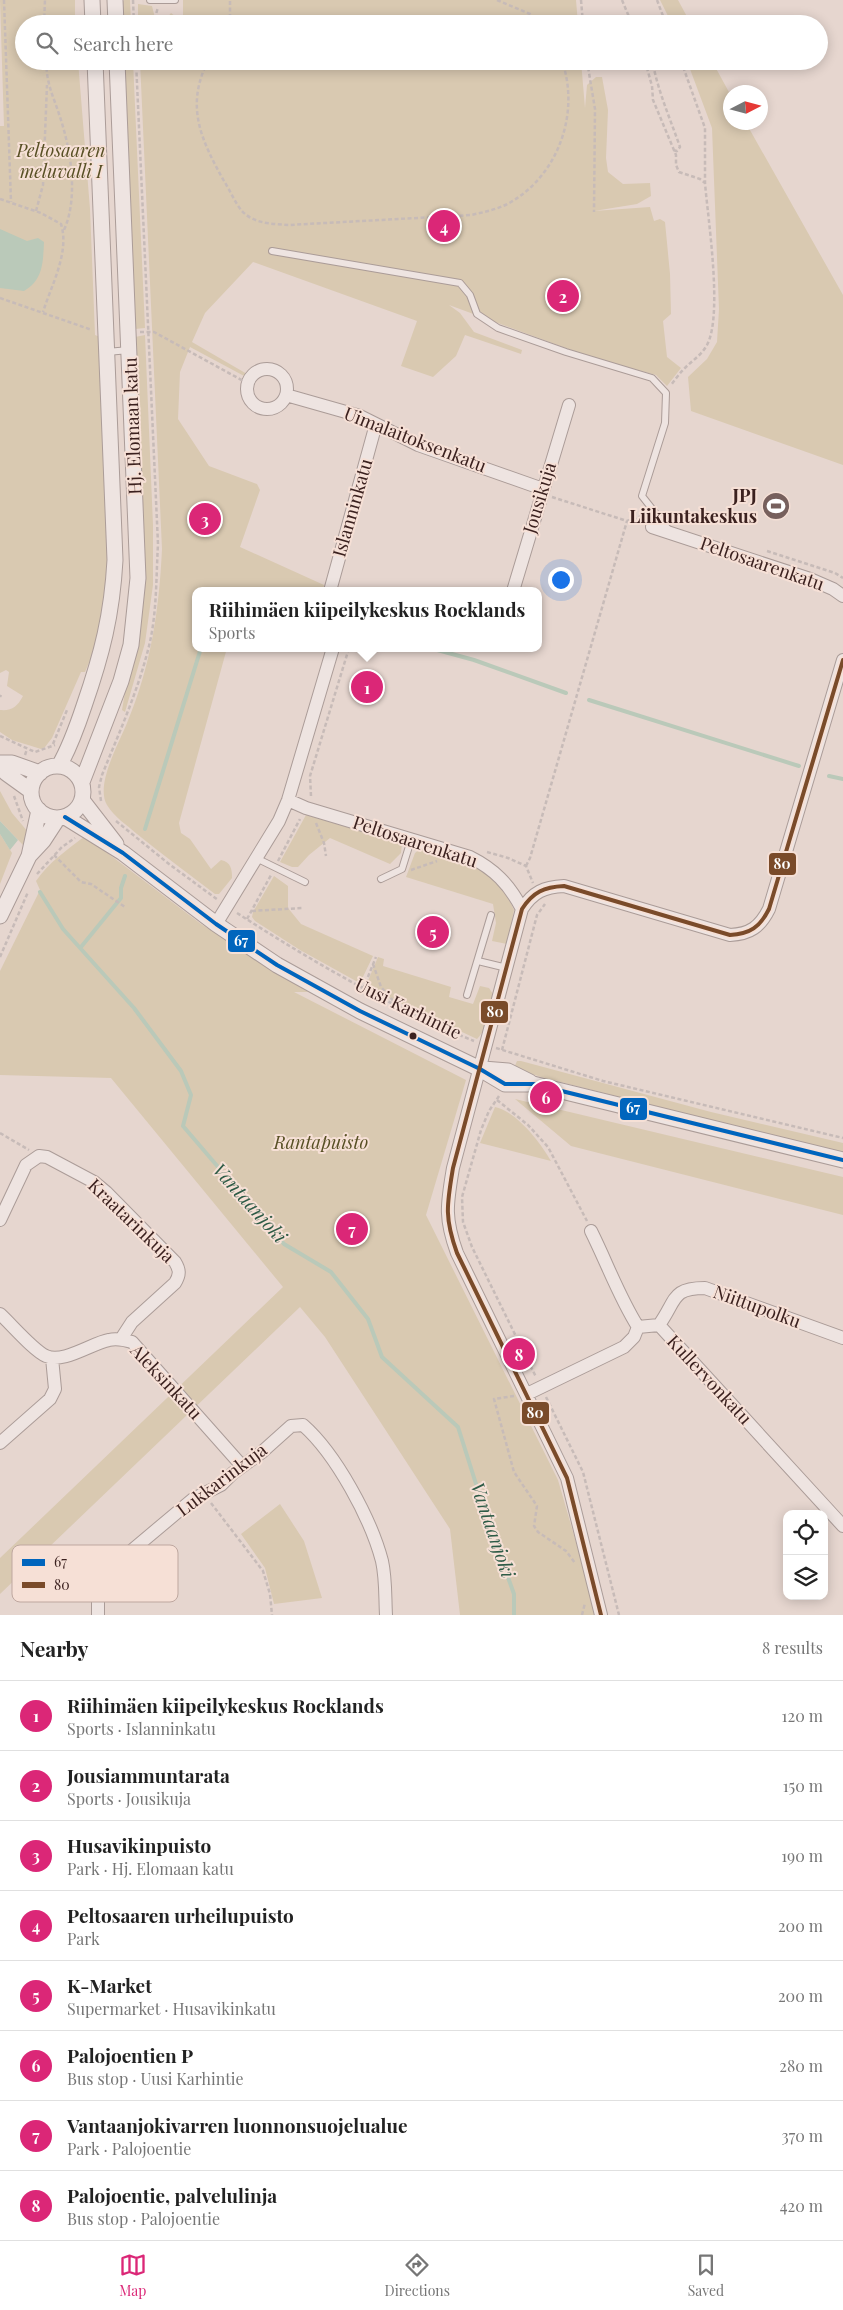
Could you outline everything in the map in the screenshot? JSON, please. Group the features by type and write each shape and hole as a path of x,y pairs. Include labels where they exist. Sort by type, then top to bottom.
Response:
{"street":[{"path":"92,0 93,15"},
{"path":"114,0 115,15"},
{"name":"Hj. Elomaan katu","path":"59,766 68,750 101,656 108,629 112,600 116,532 95,70"},
{"name":"Hj. Elomaan katu","path":"82,782 120,681 131,645 137,603 138,544 117,70"},
{"path":"273,370 285,379 286,395 283,402 277,407 261,409 249,399 246,391 247,384 251,376 257,371 273,370"},
{"name":"Uimalaitoksenkatu","path":"286,395 360,416 418,445 542,489"},
{"name":"Jousikuja","path":"514,587 542,489 569,405"},
{"name":"Islanninkatu","path":"331,587 376,424"},
{"name":"Peltosaarenkatu","path":"653,520 672,533 810,579 833,589 843,596"},
{"path":"216,924 280,821 332,652"},
{"path":"601,1615 567,1478 457,1253 448,1230 446,1208 454,1168 522,909 536,892 550,887 564,886 730,935 754,930 762,922 769,909 843,660"},
{"path":"0,763 12,763 40,773"},
{"path":"0,763 6,773 31,791"},
{"path":"59,766 72,771 82,782 82,800 72,814 61,818 44,815 32,798 31,791 35,778 45,769 59,766"},
{"name":"Uusi Karhintie","path":"82,800 123,852"},
{"name":"Peltosaarenkatu","path":"288,800 306,808 470,857 489,867 515,895 522,909"},
{"path":"0,916 29,856 39,810"},
{"path":"29,856 44,841 61,818"},
{"name":"Uusi Karhintie","path":"61,818 86,829 123,852 216,924 277,964 360,1011 480,1069 505,1084 533,1084"},
{"name":"Uusi Karhintie","path":"480,1069 508,1071 533,1084 843,1160"},
{"path":"0,1220 26,1165 39,1156"},
{"name":"Kraatarinkuja","path":"39,1156 47,1157 94,1182 175,1262 179,1270 179,1277 175,1283 132,1322 121,1339"},
{"path":"527,1394 540,1386 624,1347 634,1337 638,1327 626,1307 614,1276 591,1231"},
{"name":"Niittupolku","path":"659,1325 678,1293 688,1288 705,1288 843,1338"},
{"path":"0,1314 42,1354 52,1358 55,1390 50,1399 0,1443"},
{"name":"Kullervonkatu","path":"638,1327 659,1325 841,1519"},
{"name":"Aleksinkatu","path":"52,1358 64,1356 109,1340 121,1339 132,1342 242,1466"},
{"name":"Lukkarinkuja","path":"138,1545 193,1499 221,1486 242,1466 291,1426 303,1425 318,1438 330,1454 375,1540 385,1577 386,1615"},
{"name":"Lukkarinkuja","path":"98,1602 98,1615"}],"lane":[{"path":"150,0 175,0"},
{"path":"272,251 460,283 470,295 477,314 498,328 566,352 652,378 666,392 665,423 642,496 653,520"},
{"path":"107,352 130,350"},
{"path":"381,879 402,869 411,840"},
{"path":"256,858 305,882"},
{"path":"467,995 491,915"},
{"path":"478,960 506,968"}],"path":[{"path":"4,0 11,202"},
{"path":"44,0 44,15"},
{"path":"133,0 134,15"},
{"path":"156,15 160,0"},
{"path":"230,0 230,15"},
{"path":"496,0 531,15"},
{"path":"581,0 582,15"},
{"path":"622,0 628,15"},
{"path":"657,0 663,15"},
{"path":"36,211 43,185 46,70"},
{"path":"204,70 197,88 196,111 200,131 210,155 242,211 256,220 268,224 289,225 471,215 489,211 511,202 536,180 553,159 563,137 569,96 564,70"},
{"path":"589,70 596,109 594,212"},
{"path":"647,70 654,100 676,155 676,165 679,172 700,179 705,183"},
{"path":"654,70 663,104 670,115 680,148 677,151 672,149"},
{"path":"666,392 683,369 702,353 708,342 712,327 713,264 705,183 705,128 684,70"},
{"path":"43,312 64,248 64,232 72,209 71,169 61,119 47,83"},
{"path":"0,199 36,211 61,224 64,232"},
{"path":"0,298 96,332 106,333"},
{"path":"129,332 154,332 247,384"},
{"path":"542,489 548,496 627,521 653,520"},
{"path":"526,866 533,848 627,521"},
{"path":"835,573 843,578"},
{"path":"53,744 70,704"},
{"path":"306,808 315,817 324,843 326,856"},
{"name":"Uusi Karhintie","path":"115,820 169,864 227,906 324,968 363,989 486,1045 603,1081 843,1138"},
{"path":"33,881 38,872 54,855 86,829"},
{"path":"54,855 81,882 92,884 125,907"},
{"path":"0,957 30,889"},
{"path":"252,911 302,908"},
{"path":"363,989 376,957"},
{"path":"373,964 381,987 397,1005"},
{"path":"505,1084 489,1111 481,1130 462,1197 463,1222 472,1247 540,1386"},
{"path":"497,1100 528,1125 548,1146 591,1231"},
{"path":"0,1133 39,1156"},
{"path":"527,1394 494,1399 505,1445 514,1472 537,1506 534,1526 538,1532 566,1551 580,1569"},
{"path":"204,1494 242,1541 263,1571 270,1594 272,1615"},
{"path":"582,1615 586,1600"}],"green space":[{"name":"Peltosaaren meluvalli I","path":"0,0 75,0 75,15 15,15 15,70 79,70 90,209 95,335 100,337 109,565 99,639 85,672 81,672 52,738 41,749 12,740 0,732 0,710 14,708 23,696 7,686 9,672 6,670 0,673 0,126 4,126"},
{"path":"124,0 130,0 131,15 123,15 122,3"},
{"path":"183,0 576,0 577,15 183,15"},
{"path":"660,0 678,0 686,15 668,15"},
{"path":"138,4 152,6 154,15 138,15"},
{"path":"124,70 133,70 145,328 135,329"},
{"path":"140,70 582,70 585,108 587,85 596,77 602,77 608,110 606,158 608,172 623,184 650,183 651,196 637,204 594,211 650,207 654,221 660,219 665,222 670,274 671,314 663,321 667,357 681,368 667,386 656,375 590,357 449,305 460,313 474,332 522,350 521,354 465,335 456,356 433,377 401,366 417,321 253,262 205,313 192,342 247,374 246,377 190,347 180,372 178,419 209,466 257,484 260,490 240,547 324,585 324,587 192,587 192,652 226,652 179,823 181,833 190,839 211,869 221,860 227,862 230,866 232,878 219,894 215,894 121,821 107,805 104,797 106,776 135,702 148,659 159,594 162,549"},
{"path":"690,70 717,70 725,85 723,85 723,130 750,130 843,295 843,465 691,411 688,377 707,359 717,342 719,309 712,128"},
{"path":"145,335 153,525 153,585 145,643 125,712 122,710 143,585 144,526 135,337"},
{"path":"0,791 12,813 28,832 23,845 0,821"},
{"path":"306,815 402,843 401,853 390,864 330,838 309,855 298,867 292,867 280,862"},
{"path":"0,834 12,853 0,884"},
{"name":"Rantapuisto","path":"85,836 201,924 308,992 294,992 466,1080 426,1215 558,1480 597,1615 460,1615 450,1529 325,1337 300,1307 51,1545 14,1545 283,1287 111,1078 0,1075 0,971 40,890 36,881 52,862"},
{"path":"420,849 464,861 487,874 497,883 514,910 507,944 492,941 496,923 493,904 406,877 415,853"},
{"path":"274,876 288,886 288,908 301,924 373,956 361,981 356,981 300,950 255,921 252,917 253,912"},
{"path":"378,957 384,959 383,966 451,987 449,997 473,1004 480,986 489,988 493,994 488,1018 481,1035 477,1039 370,989 367,983"},
{"path":"517,1061 711,1112 843,1143 843,1154 541,1077 514,1068"},
{"path":"515,1099 843,1177 843,1215 571,1146"},
{"path":"495,1107 519,1121 534,1137 551,1161 480,1143"},
{"path":"280,1504 304,1541 322,1598 274,1604 265,1568 241,1534"},
{"name":"Rantapuisto","path":"12,1547 12,1583 0,1594 0,1558"}],"shaded area":[{"path":"0,229 27,241 38,238 44,242 41,270 35,282 24,291 0,288"},
{"path":"0,821 18,840 10,850 0,834"}],"waterway":[{"path":"145,829 200,652"},
{"path":"445,652 474,660 566,693"},
{"path":"589,700 799,766"},
{"path":"829,776 843,779"},
{"path":"81,947 121,898 121,888 125,876"},
{"name":"Vantaanjoki","path":"40,892 63,929 134,1008 181,1071 191,1095 183,1126 284,1244 331,1272 368,1319 382,1357 458,1427 489,1525 514,1594 514,1615"}],"transit line":[{"name":"80","path":"601,1615 567,1478 457,1253 448,1220 449,1191 453,1168 522,909 526,903 530,898 545,889 564,886 730,935 749,931 758,925 769,909 843,660"},
{"name":"67","path":"65,817 123,853 216,924 277,965 360,1011 480,1069 505,1084 533,1084 843,1160"}],"place":[{"name":"Peltosaaren urheilupuisto","path":"444,226"},
{"name":"Jousiammuntarata","path":"563,296"},
{"name":"JPJ Liikuntakeskus","path":"776,506"},
{"name":"Husavikinpuisto","path":"205,519"},
{"name":"Riihimäen kiipeilykeskus Rocklands","path":"367,687"},
{"name":"K-Market","path":"433,932"},
{"name":"Palojoentien P","path":"546,1097"},
{"name":"Vantaanjokivarren luonnonsuojelualue","path":"352,1229"},
{"name":"Palojoentie, palvelulinja","path":"519,1354"}]}
